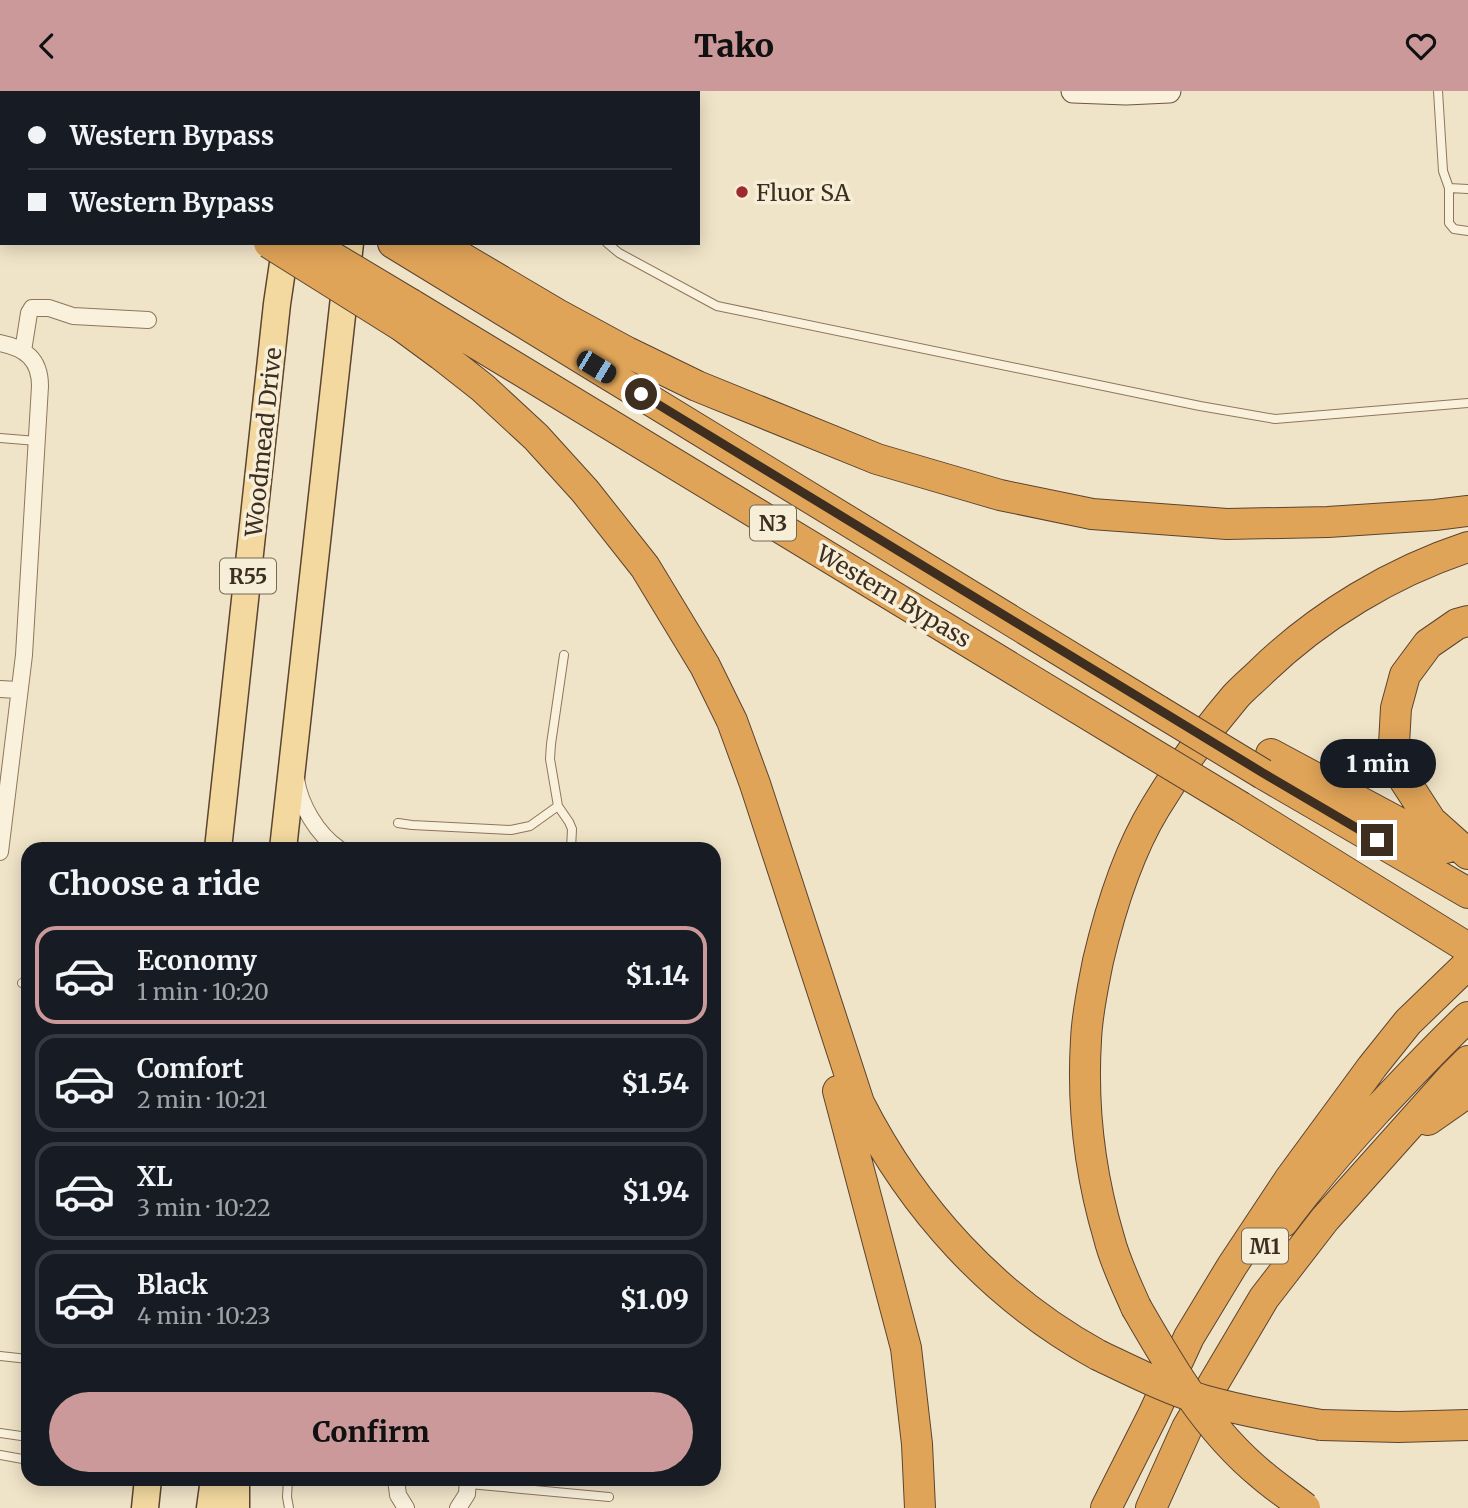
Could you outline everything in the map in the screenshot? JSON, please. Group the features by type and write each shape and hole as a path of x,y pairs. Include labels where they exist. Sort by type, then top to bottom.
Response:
{"highway":[{"path":"273,245 407,316 441,355 483,388 536,437 586,491 646,567 705,666 732,721 859,1103 918,1200 975,1264 1034,1315 1068,1338 1150,1380 1200,1399 1248,1412 1321,1425 1468,1425"},
{"name":"Western Bypass","path":"312,245 407,316 1135,743 1468,948"},
{"path":"415,248 568,320 697,386 877,459 1000,495 1092,514 1227,524 1328,522 1468,511"},
{"name":"Western Bypass","path":"415,248 976,599 1267,764 1468,893"},
{"path":"1305,1508 1261,1475 1207,1418 1171,1367 1136,1307 1109,1239 1093,1174 1086,1110 1086,1039 1092,991 1112,909 1125,872 1154,809 1194,750 1236,696 1296,640 1353,600 1415,567 1468,547"},
{"path":"1468,621 1457,624 1429,644 1405,675 1396,708 1394,744 1405,781 1431,821 1468,854"},
{"path":"1267,764 1468,860"},
{"path":"755,784 906,1348 917,1444 920,1508"},
{"path":"1106,1508 1189,1337 1289,1179 1371,1067 1408,1022 1468,964"},
{"name":"M1","path":"1106,1508 1243,1275 1304,1193 1436,1047 1468,1017"},
{"name":"M1","path":"1151,1508 1187,1428 1265,1298 1325,1219 1468,1061"},
{"path":"1385,1150 1468,1092"}],"main road":[{"path":"1073,91 1169,91"},
{"name":"Woodmead Drive","path":"219,842 286,245"},
{"path":"284,842 350,245"},
{"path":"145,1508 147,1486"},
{"path":"211,1508 213,1486"},
{"path":"236,1486 236,1508"}],"street":[{"path":"28,355 29,313 32,308 50,308 73,316 148,320"},
{"path":"0,343 28,355 39,371 40,380 23,655 0,852"},
{"path":"0,689 19,690"},
{"path":"292,755 297,786 308,814 330,842"},
{"path":"397,1486 398,1495 406,1508"},
{"path":"458,1508 463,1503 468,1486"}],"lane":[{"path":"1438,91 1443,171 1449,188 1450,223 1454,229 1468,231"},
{"path":"1449,188 1468,189"},
{"path":"609,245 618,253 717,306 1200,407 1275,419 1468,403"},
{"path":"0,437 37,441"},
{"path":"564,655 550,752 558,806 571,826 571,842"},
{"path":"398,823 511,830 530,825 558,806"},
{"path":"0,1356 21,1358"},
{"path":"0,1433 21,1436"},
{"path":"0,1455 21,1459"},
{"path":"288,1486 289,1508"},
{"path":"513,1486 609,1497"}],"place":[{"name":"Fluor SA","path":"742,192"}],"route":[{"path":"641,394 1377,840"}]}
